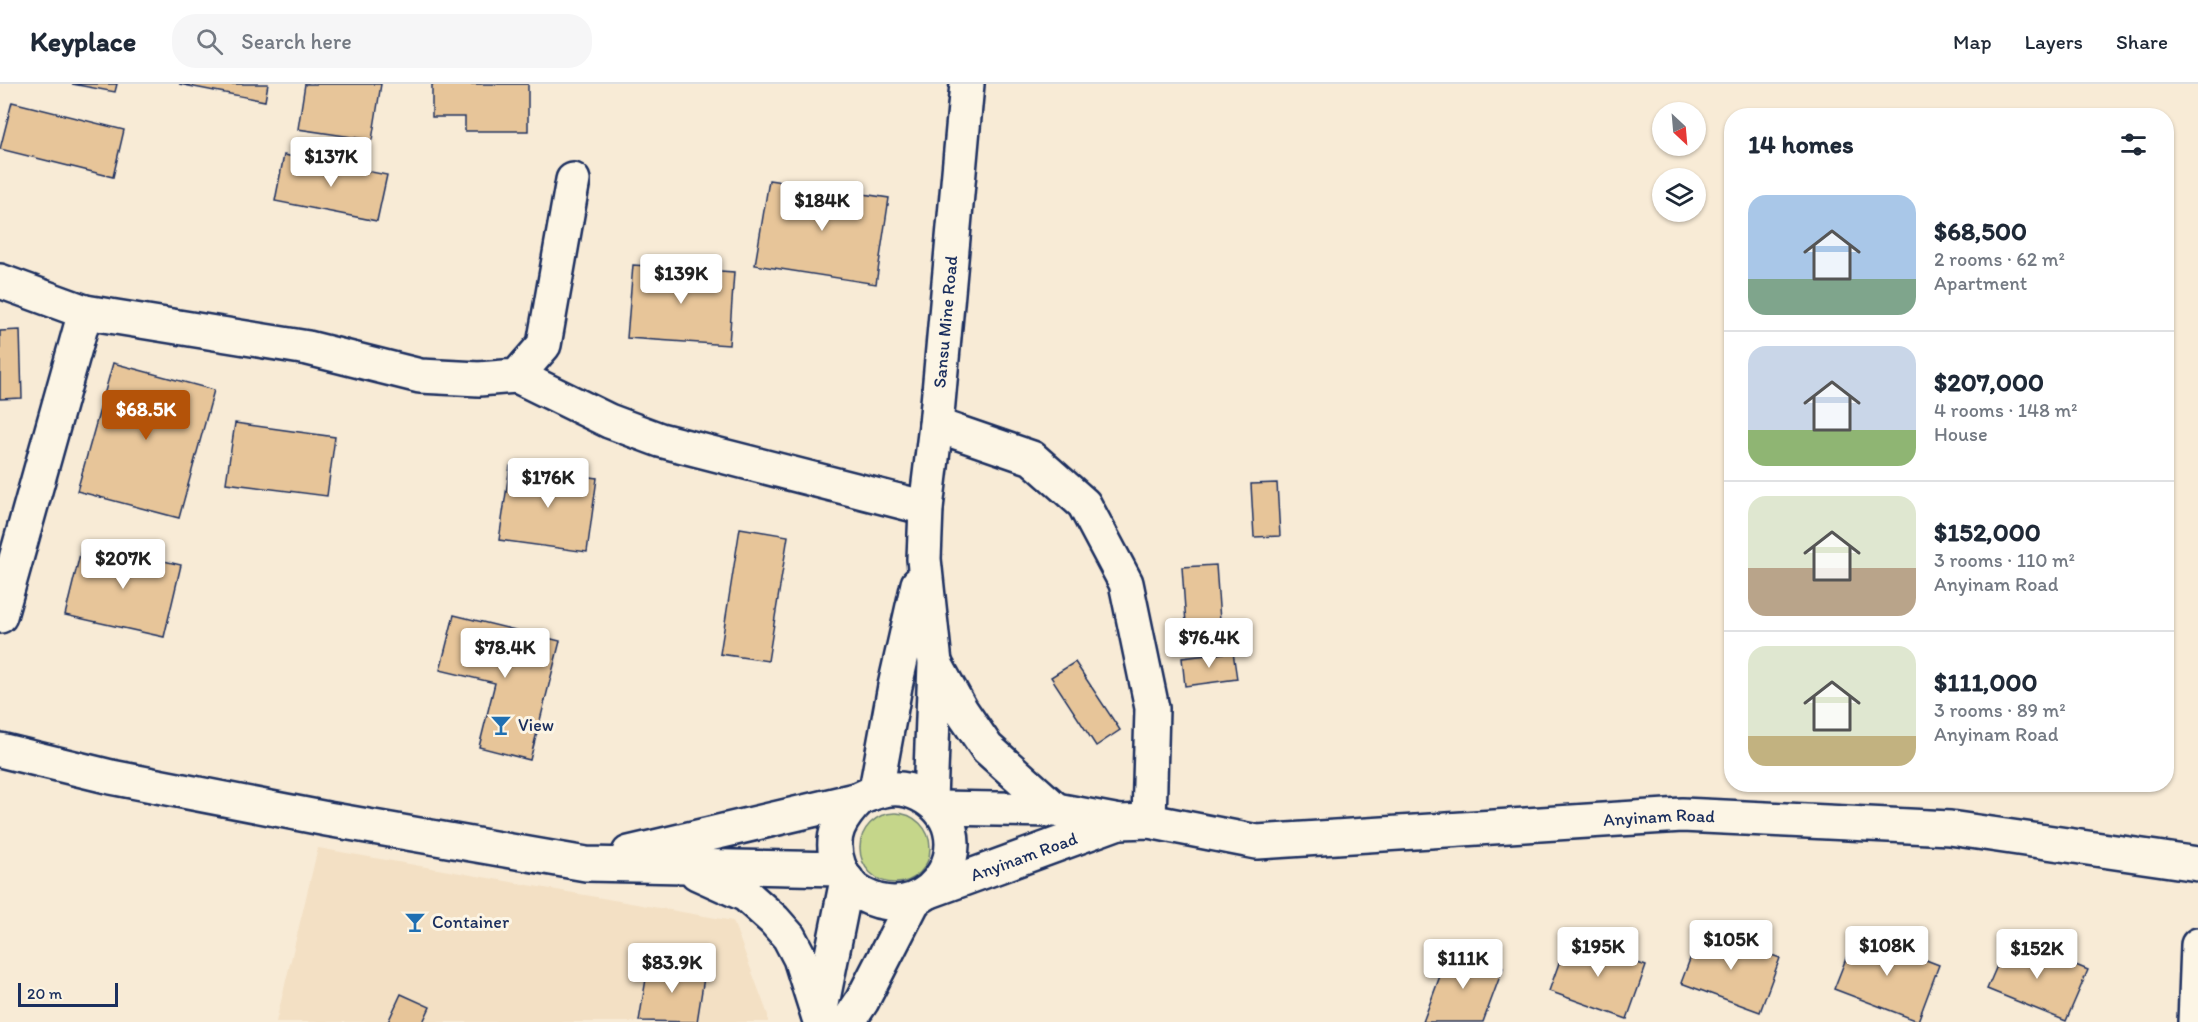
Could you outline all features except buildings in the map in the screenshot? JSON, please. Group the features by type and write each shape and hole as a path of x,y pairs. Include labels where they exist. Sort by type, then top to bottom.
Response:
{"street":[{"name":"Sansu Mine Road","path":"934,804 935,663 924,559 926,508 936,425 967,84"},
{"path":"517,376 544,345 573,180"},
{"path":"0,281 85,312 308,348 420,376 479,379 517,376 609,421 660,440 926,508"},
{"path":"0,616 85,312"},
{"path":"936,425 1032,458 1084,504 1126,584 1152,708 1135,821"},
{"name":"Sansu Mine Road","path":"868,795 924,559"},
{"path":"935,663 961,710 987,748 1056,810"},
{"path":"0,750 111,777 327,819 586,864 843,875 860,893 877,902 895,904 922,896"},
{"path":"586,864 895,788 913,791 934,804 947,822 951,836 948,866 940,880 922,896 862,1001 828,1020"},
{"path":"828,1020 843,875 835,850 837,831 846,813 868,795"},
{"name":"Anyinam Road","path":"934,804 1056,810 1257,842 1694,816 1950,828 2198,864"},
{"name":"Anyinam Road","path":"922,896 1135,821"},
{"path":"684,867 746,895 774,920 789,937 828,1020"},
{"path":"2195,1022 2198,945"}],"shaded area":[{"path":"318,848 733,921 768,1015 768,1022 276,1022"}],"green space":[{"path":"895,813 908,816 920,823 927,835 930,848 927,861 920,873 908,880 895,883 882,880 870,873 863,861 860,848 863,835 870,823 882,816"}],"place":[{"name":"View","path":"501,725"},
{"name":"Container","path":"415,922"}]}
